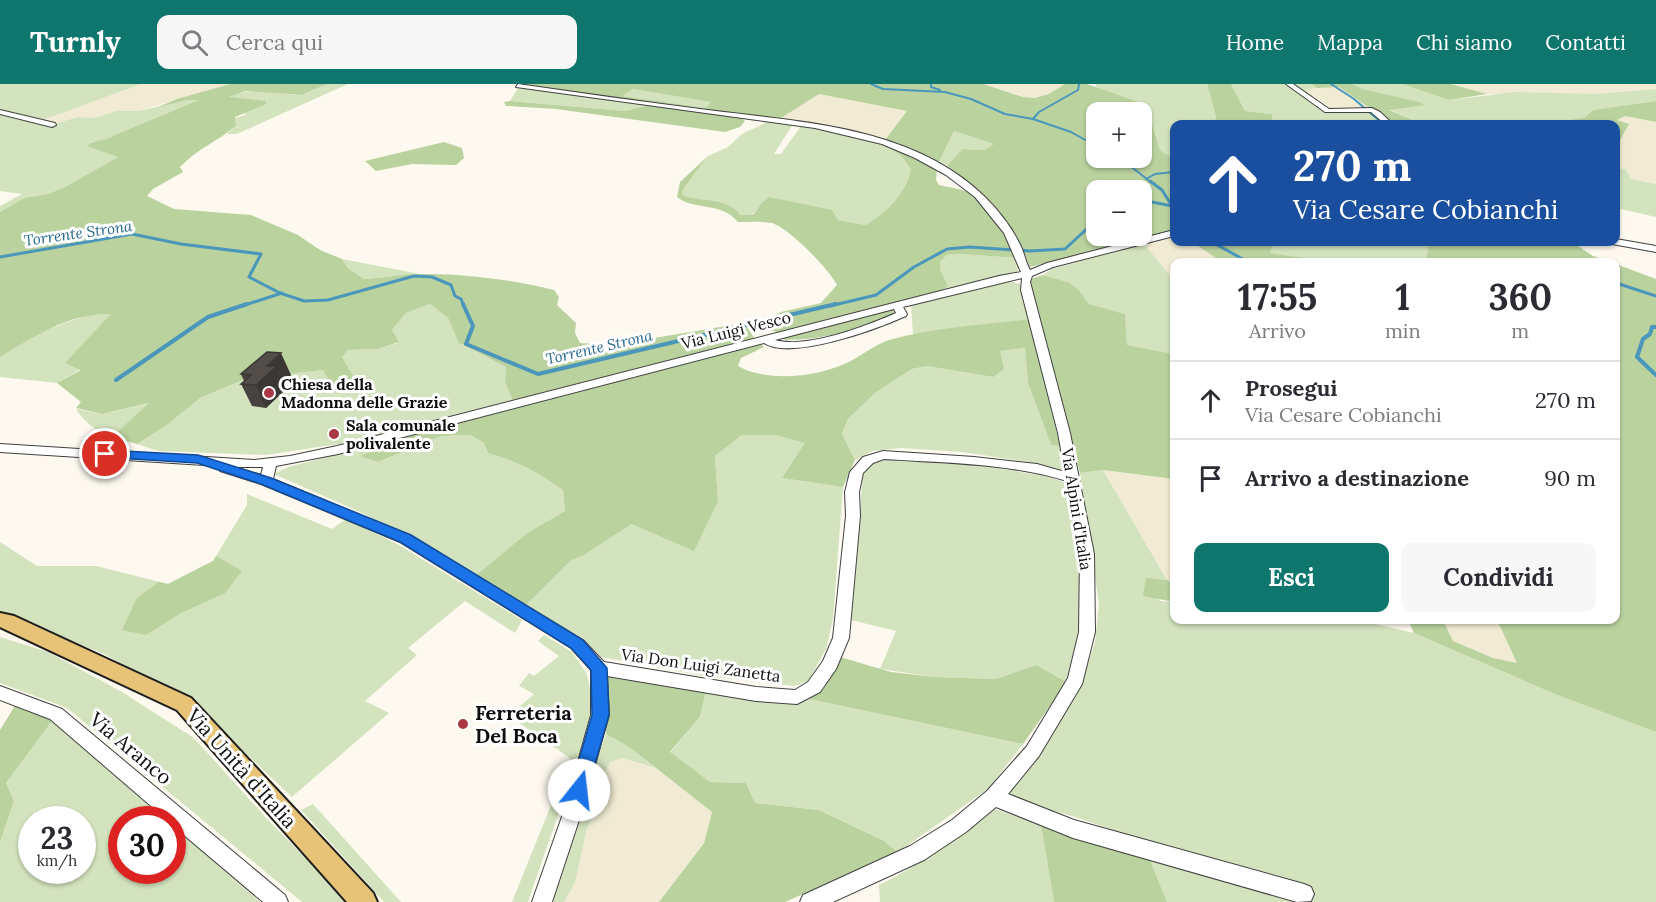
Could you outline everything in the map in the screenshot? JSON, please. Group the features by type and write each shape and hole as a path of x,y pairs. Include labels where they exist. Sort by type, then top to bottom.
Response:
{"main road":[{"name":"Via Unità d'Italia","path":"0,620 7,621 184,704 364,902"}],"street":[{"path":"1289,84 1327,111 1331,120"},
{"name":"Via Alpini d'Italia","path":"518,86 808,125 858,135 906,150 940,166 980,196 1015,245 1023,269 1028,274 1025,282 1026,290 1064,433 1087,554 1088,632 1076,679 1033,751 994,796 959,826 917,853 810,902"},
{"path":"1327,111 1372,110 1385,120"},
{"path":"0,112 52,125"},
{"name":"Via Luigi Vesco","path":"198,459 254,464 270,463 338,450 1002,278 1028,274 1050,265 1170,234"},
{"path":"1620,243 1656,249"},
{"path":"0,448 198,459 266,481 405,539 577,644 599,668 600,715 574,808 542,902"},
{"name":"Via Don Luigi Zanetta","path":"599,668 756,694 797,697 814,687 830,664 841,638 853,516 852,492 857,472 868,460 883,455 974,461 1036,468 1073,479"},
{"path":"266,481 270,463"},
{"name":"Via Aranco","path":"0,693 56,714 278,902"},
{"path":"994,796 1073,829 1304,894"}],"shaded area":[{"path":"141,84 230,84 138,111 115,111 95,118 78,117 54,124 39,121"},
{"path":"983,84 1065,84 1049,94 1035,98 1023,97"},
{"path":"1451,84 1656,84 1656,89 1595,94 1487,94"},
{"path":"1338,87 1369,107 1331,108 1304,89"},
{"path":"819,94 908,111 885,140 778,120"},
{"path":"1624,116 1656,122 1656,184 1631,179 1626,169 1620,168 1620,140 1629,124 1616,120"},
{"path":"1170,238 1170,246 1198,246 1216,258 1170,258 1170,275 1146,246 1152,246 1152,242"},
{"path":"1103,470 1170,478 1170,582"},
{"path":"1445,624 1499,624 1517,663 1493,658 1453,641"},
{"path":"623,758 655,768 712,812 704,842 659,902 564,902 575,883 587,828 595,814 601,780 610,762"}],"green space":[{"path":"0,84 141,84 40,121 54,124 78,117 95,118 115,111 138,111 188,100 200,100 115,135 110,140 91,142 118,157 65,187 48,194 24,198 0,212 0,206 22,194 0,191"},
{"path":"230,84 327,84 302,95 246,91 229,97 266,101 266,104 235,117 236,126 193,155 180,167 183,172 153,189 147,196 174,209 251,215 298,235 320,250 342,259 348,268 364,279 436,274 505,280 554,290 559,297 557,305 576,323 575,333 580,343 612,345 732,325 747,327 754,338 513,401 505,382 506,367 459,343 448,318 430,304 406,313 392,330 399,342 378,349 348,350 342,357 353,376 353,384 332,386 323,370 245,379 200,398 167,425 137,444 112,437 149,403 102,414 76,408 81,402 57,383 81,370 65,363 111,314 81,317 53,327 0,357 0,212 24,198 48,194 65,187 118,157 87,146 90,144 108,139 199,100 188,100 158,107 177,99"},
{"path":"327,84 348,84 237,134 227,134 236,126 235,118 246,115 228,98 254,91 300,95"},
{"path":"514,84 983,84 1023,97 1035,98 1049,94 1065,84 1087,84 1138,102 1086,102 1086,168 1152,168 1152,124 1160,150 1170,156 1170,231 1152,236 1152,180 1086,180 1086,246 1112,246 1030,267 1015,237 996,210 961,176 947,166 962,149 984,150 994,144 954,131 939,162 885,140 907,111 819,94 778,120","holes":["633,89 711,102 706,108 622,96"]},
{"path":"1096,84 1208,84 1216,117 1215,120 1170,120 1170,156 1160,150 1152,124 1152,102 1138,102 1096,88"},
{"path":"1231,84 1312,84 1317,88 1305,90 1326,105 1333,108 1367,110 1382,120 1273,120 1272,114 1245,111"},
{"path":"1231,84 1245,111 1272,114 1273,120 1215,120 1207,85"},
{"path":"1312,84 1352,84 1362,89 1425,105 1389,110 1413,120 1389,120 1381,112 1362,108 1368,107 1339,87 1317,88"},
{"path":"1352,84 1402,84 1449,100 1515,92 1595,94 1656,89 1656,101 1593,110 1584,118 1569,120 1414,120 1388,109 1424,104 1361,89"},
{"path":"1402,84 1451,84 1487,94 1449,100"},
{"path":"518,88 650,105 625,111 510,101"},
{"path":"633,89 712,102 706,108 621,96"},
{"path":"1656,101 1656,122 1625,116 1617,120 1568,120 1584,118 1593,110"},
{"path":"504,102 625,111 650,105 741,118 745,121 740,127 725,132 556,109 506,106"},
{"path":"769,121 793,124 774,154 781,154 801,126 839,132 869,139 893,148 904,157 912,170 909,179 894,202 865,225 838,220 835,216 760,205 752,215 740,215 728,205 697,200 682,194 708,156 728,147 742,134"},
{"path":"1620,121 1629,124 1620,140"},
{"path":"954,131 995,144 984,150 962,149 947,166 939,162"},
{"path":"858,136 901,149 937,169 936,180 939,185 963,190 975,196 1005,235 1017,258 947,255 940,262 940,269 948,286 942,290 781,333 760,328 760,323 781,312 821,303 837,285 808,250 779,226 768,222 738,222 724,211 684,201 677,197 680,182 708,156 684,188 682,194 687,197 723,203 740,215 753,215 769,197 832,210 838,220 865,225 880,215 900,195 911,170 895,151"},
{"path":"444,142 462,148 464,158 456,165 412,164 376,171 365,161"},
{"path":"1620,168 1626,169 1631,179 1656,184 1656,217 1620,209"},
{"path":"1137,246 1146,246 1170,275 1170,353 1127,345 1125,314 1089,304 1078,289 1068,282 1043,275 1052,269"},
{"path":"1198,246 1272,246 1270,253 1307,258 1216,258"},
{"path":"1272,246 1428,246 1427,258 1306,258 1269,253"},
{"path":"1428,246 1578,246 1599,258 1427,258"},
{"path":"947,255 1017,258 1018,271 942,290 948,286 940,269 940,262"},
{"path":"342,259 420,274 364,279 348,268"},
{"path":"1620,266 1656,279 1656,732 1557,695 1414,633 1410,624 1445,624 1453,641 1493,658 1517,663 1499,624 1620,624"},
{"path":"1043,275 1068,282 1078,289 1089,304 1125,314 1127,345 1170,353 1170,478 1103,470 1080,473 1030,279"},
{"path":"1007,280 1020,284 1030,319 913,335 911,304"},
{"path":"430,304 448,318 460,344 506,367 505,382 513,401 351,442 266,455 158,451 137,444 167,425 200,398 245,379 323,370 353,376 342,357 348,350 378,349 398,343 392,330 406,313"},
{"path":"894,308 893,315 840,333 799,340 785,340 783,337"},
{"path":"90,314 112,314 66,363 81,369 57,383 0,377 0,357 43,331"},
{"path":"1030,319 1060,446 1051,445 1028,383 1025,348 1000,351 1004,369 993,377 927,366 912,369 875,393 848,419 842,434 855,460 843,487 782,478 805,443 775,435 742,435 715,456 718,501 694,551 632,524 584,555 571,560 524,607 474,577 527,533 565,511 563,490 518,464 489,454 483,442 470,435 441,436 378,462 360,456 408,436 759,343 764,347 741,358 738,366 764,375 793,376 837,367 889,340 941,329"},
{"path":"1025,348 1028,383 1051,445 1060,446 1065,471 1041,464 962,452 901,448 872,451 855,460 842,434 848,419 875,393 912,369 927,366 993,377 1000,351"},
{"path":"151,403 112,437 91,426 76,409 102,414"},
{"path":"470,435 483,442 489,454 518,464 563,490 565,511 527,533 474,577 431,548 360,512 274,474 288,467 408,436 361,456 378,462 441,436"},
{"path":"742,435 775,435 806,443 782,478 843,487 833,619 826,649 808,681 794,686 699,675 601,657 583,638 524,607 571,559 584,555 632,524 718,501 715,456"},
{"path":"886,460 980,465 1044,476 1067,483 1079,561 1088,586 1067,682 1036,665 996,679 935,677 880,669 896,631 851,620 863,474 873,463"},
{"path":"1103,470 1167,580 1146,579 1160,601 1170,602 1170,624 1375,624 1414,633 1557,695 1656,732 1656,902 1167,902 1142,840 1075,817 1003,797 1084,675 1095,642 1099,604 1080,473"},
{"path":"247,494 332,529 346,519 399,545 522,620 515,633 465,601 408,648 417,655 365,701 389,713 292,797 189,700 102,653 15,619 0,616 0,542 37,566 96,566 168,584 213,561 247,505"},
{"path":"216,556 242,571 225,593 181,613 146,635 122,630 137,598 159,582 168,584 213,561"},
{"path":"1146,578 1170,582 1170,601 1143,596"},
{"path":"544,635 572,652 587,674 594,710 528,902 512,902 570,758 509,716 534,694 519,686 529,673 534,676 559,656 538,641"},
{"path":"0,637 48,652 122,692 194,738 267,819 349,902 302,902 67,708 0,683"},
{"path":"840,657 891,672 935,677 996,679 1036,665 1067,682 1023,744 809,699"},
{"path":"608,673 706,691 700,717 670,752 710,782 746,783 755,803 819,810 884,841 898,852 785,902 659,902 704,843 712,812 629,747 606,734"},
{"path":"706,691 809,699 1023,744 989,788 898,852 884,841 819,810 755,803 746,783 710,782 670,753 700,717"},
{"path":"16,704 52,721 6,783 14,801 0,842 0,730"},
{"path":"52,721 149,806 108,806 108,884 186,884 186,837 260,902 0,902 0,842 14,801 6,783"},
{"path":"606,734 629,747 655,768 623,758 610,762 601,780 595,814 587,828 575,883 564,902 549,902"},
{"path":"313,804 401,902 384,902 301,810"},
{"path":"995,809 1041,825 1054,902 880,902 879,885 939,850"},
{"path":"1041,825 1150,860 1167,902 1054,902"}],"building":[{"path":"267,352 281,353 267,366 277,366 256,385 241,384 251,375 241,374"}],"waterway":[{"path":"871,84 883,89 945,92 971,99 1005,114 1033,119"},
{"path":"931,84 931,87 940,90"},
{"path":"1033,119 1039,112 1078,90 1079,84"},
{"path":"1331,84 1354,99 1378,120"},
{"path":"1033,119 1071,132 1086,140"},
{"path":"1133,168 1147,179"},
{"path":"1147,179 1155,174 1170,172"},
{"path":"1152,182 1162,190 1170,203"},
{"name":"Torrente Strona","path":"1152,202 1170,206"},
{"name":"Torrente Strona","path":"830,306 876,295 914,267 947,249 969,247 1030,251 1065,249 1086,230"},
{"name":"Torrente Strona","path":"0,257 132,234 181,244 261,254 249,277 281,293"},
{"name":"Torrente Strona","path":"1219,246 1241,258"},
{"name":"Torrente Strona","path":"281,293 304,301 328,300 414,276 432,277 451,285 455,296 461,299 464,306"},
{"name":"Torrente Strona","path":"1620,284 1656,296"},
{"path":"242,306 281,293"},
{"path":"116,380 208,317 247,304"},
{"name":"Torrente Strona","path":"463,304 473,326 466,344 538,374 836,304"},
{"name":"Torrente Strona","path":"1656,327 1652,327 1650,334 1643,339 1637,357 1656,375"}],"place":[{"name":"Chiesa della Madonna delle Grazie","path":"269,393"},
{"name":"Sala comunale polivalente","path":"334,434"},
{"name":"Ferreteria Del Boca","path":"463,724"}],"route":[{"path":"105,454 198,459 266,481 405,539 577,644 599,668 600,715 579,790"}]}
